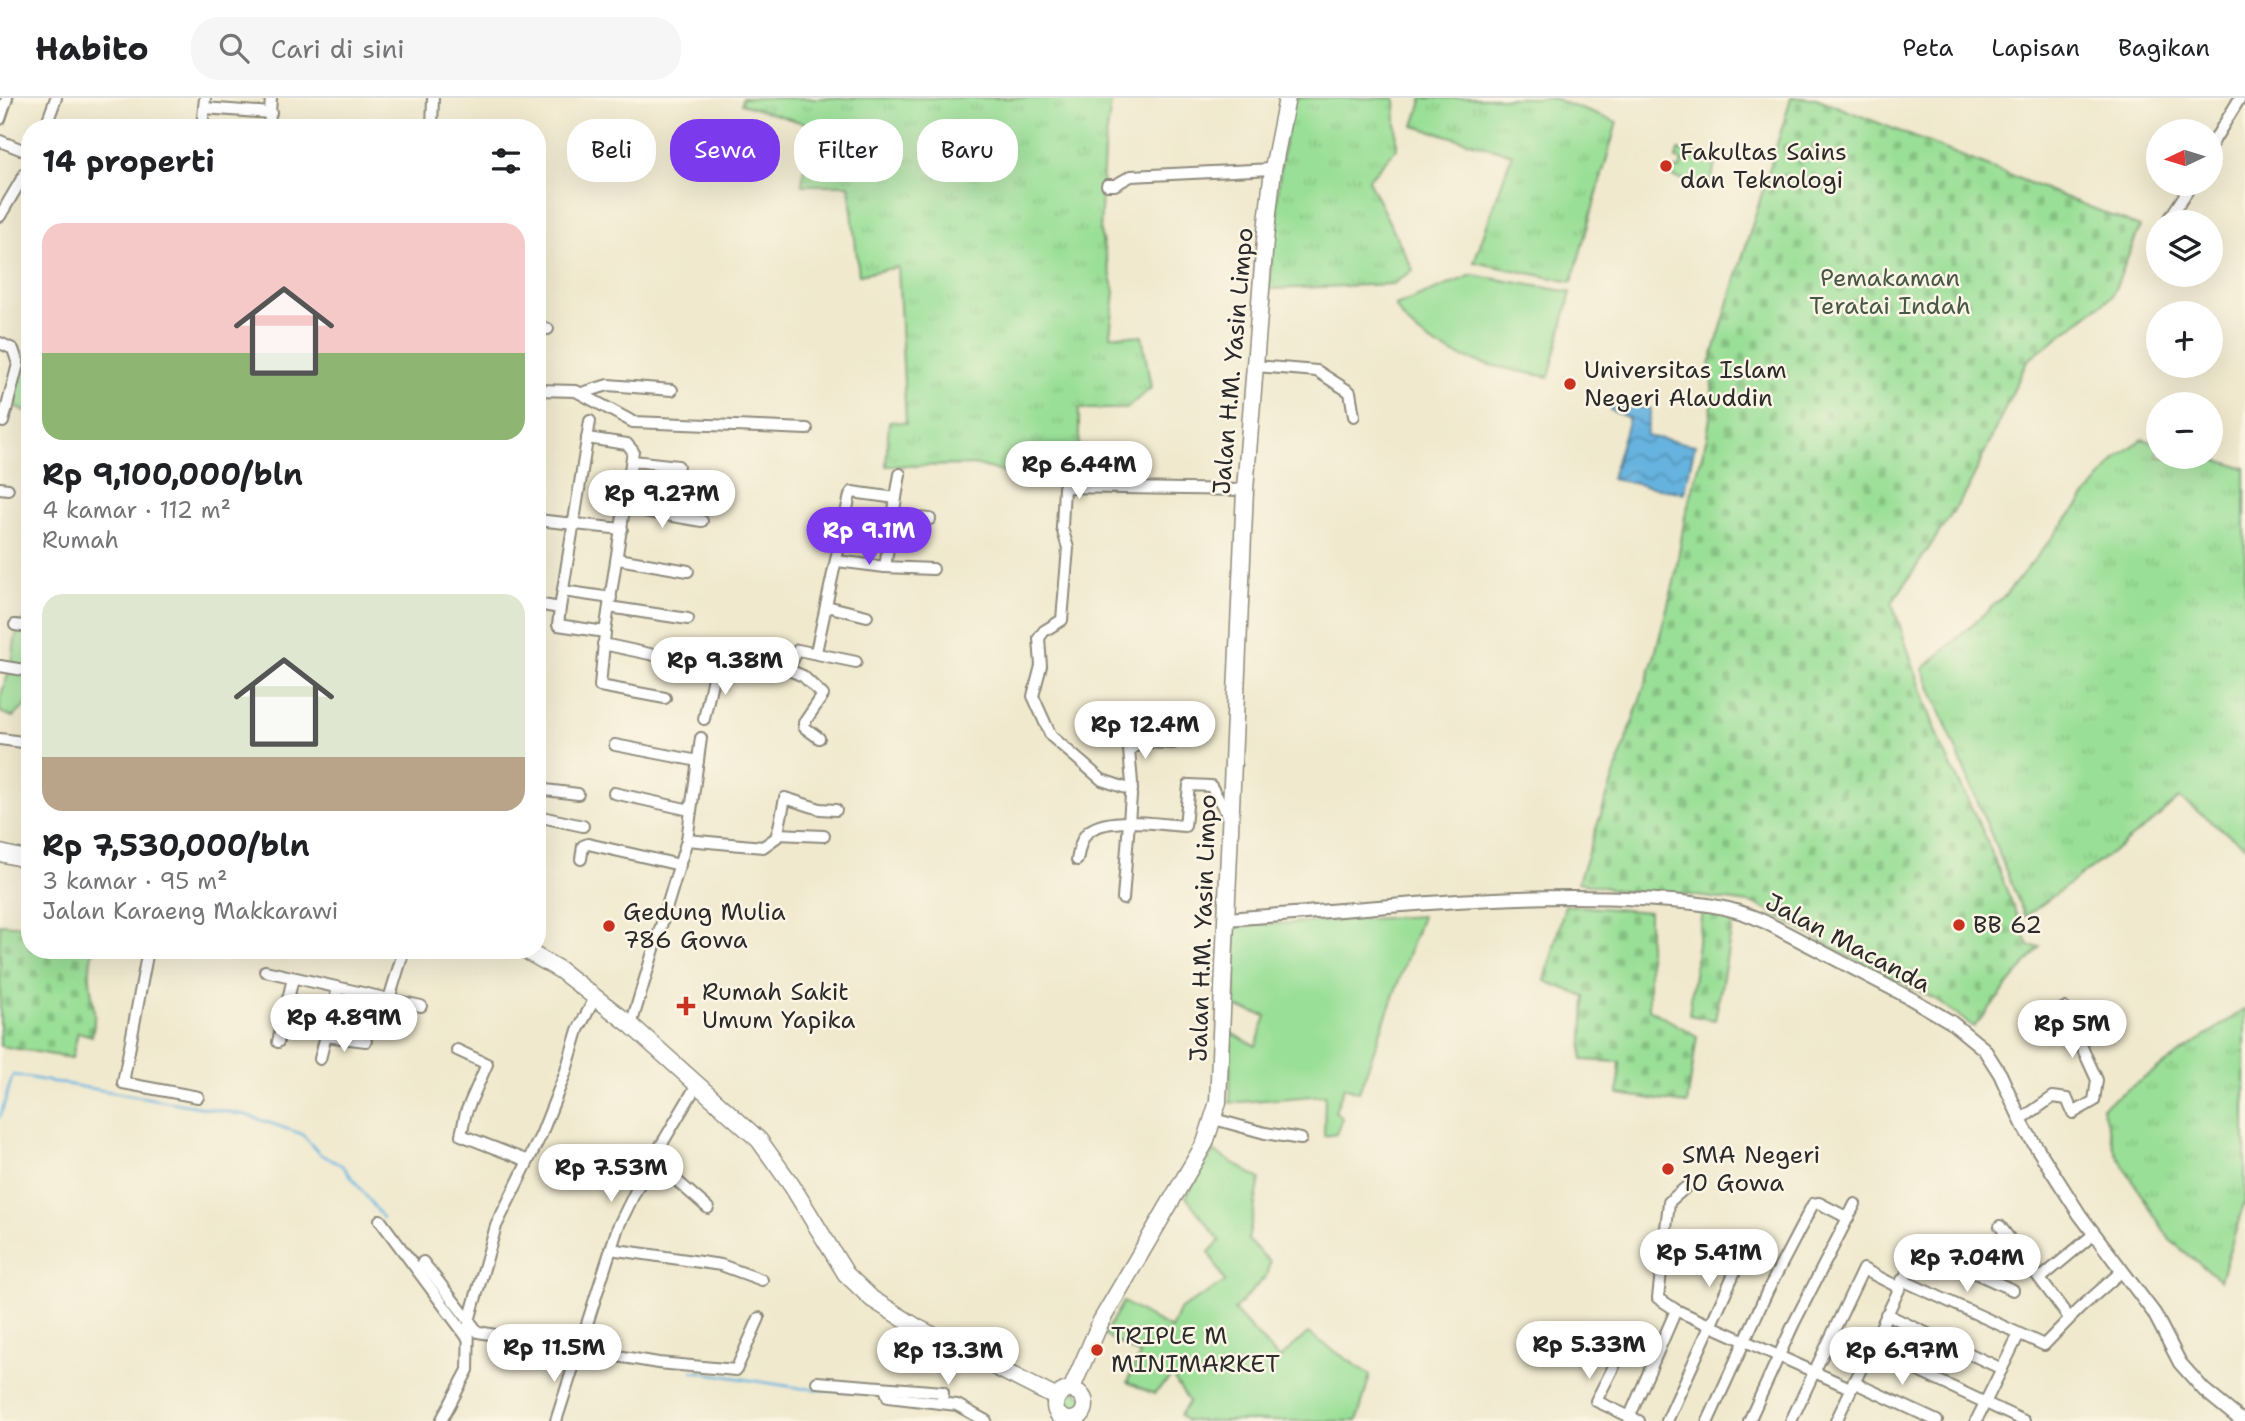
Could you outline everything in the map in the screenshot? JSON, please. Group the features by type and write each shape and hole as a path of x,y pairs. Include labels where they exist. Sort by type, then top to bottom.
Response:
{"main road":[{"name":"Jalan H.M. Yasin Limpo","path":"1059,1405 1101,1321 1195,1161 1214,1119 1220,1084 1229,817 1245,491 1273,169 1287,98"},
{"path":"0,853 21,858"},
{"path":"541,959 560,970 631,1025 698,1083 770,1153 846,1274 857,1286 902,1320 1059,1405 1084,1398 1081,1419 1063,1419 1059,1405"}],"street":[{"path":"48,119 56,98"},
{"path":"270,119 271,98"},
{"path":"432,119 433,98"},
{"path":"2223,126 2240,98"},
{"path":"0,119 4,100"},
{"path":"205,103 271,113"},
{"path":"0,141 21,149"},
{"path":"1107,185 1115,185 1130,176 1273,169"},
{"path":"0,216 21,180"},
{"path":"0,343 13,349 18,364 3,422"},
{"path":"1255,366 1317,371 1350,392 1354,415"},
{"path":"546,391 582,393 608,385 672,390"},
{"path":"582,393 633,422 807,429"},
{"path":"590,421 558,625 605,632"},
{"path":"587,438 630,446 633,461 603,644 600,686 665,698"},
{"path":"633,461 678,466"},
{"path":"885,567 900,474"},
{"path":"1132,790 1102,780 1051,736 1032,696 1041,666 1039,638 1044,631 1062,620 1068,548 1062,527 1064,487 1245,491"},
{"path":"816,652 850,493 896,498"},
{"path":"626,508 702,521"},
{"path":"893,516 930,519"},
{"path":"546,521 622,529"},
{"path":"618,559 688,571"},
{"path":"837,561 933,569"},
{"path":"563,591 688,619"},
{"path":"546,606 561,608"},
{"path":"827,606 867,616"},
{"path":"15,625 21,626"},
{"path":"603,644 715,668 788,669 822,692 822,697 804,723 804,727 819,738"},
{"path":"788,669 796,650 816,652 856,663"},
{"path":"0,666 21,670"},
{"path":"704,719 715,668"},
{"path":"631,1025 687,840 701,738"},
{"path":"0,739 21,742"},
{"path":"1123,900 1132,790 1128,756 1131,747 1151,741 1173,743"},
{"path":"615,745 698,761"},
{"path":"1077,860 1085,835 1093,829 1130,822 1185,826 1189,785 1211,786 1229,817"},
{"path":"546,790 578,794"},
{"path":"614,793 691,810"},
{"path":"687,840 763,847 777,834 785,798 820,809 836,810"},
{"path":"546,818 583,826"},
{"path":"777,834 824,836"},
{"path":"581,859 583,846 588,844 680,864"},
{"name":"Jalan Macanda","path":"1226,919 1552,896 1625,898 1728,908 1747,913 1825,952 1951,1022 1975,1040 1990,1058 2020,1120 2094,1234 2154,1313 2190,1377 2242,1421"},
{"path":"146,959 123,1083 198,1097"},
{"path":"389,999 401,959"},
{"path":"265,971 421,1006"},
{"path":"278,1042 293,978"},
{"path":"320,1059 338,988"},
{"path":"441,1421 467,1374 468,1329 496,1226 528,1161 565,1074 578,1030 596,998"},
{"path":"2020,1120 2053,1097 2067,1099 2073,1113 2094,1101 2097,1080 2064,1009"},
{"path":"326,1036 366,1041"},
{"path":"457,1050 487,1064 466,1112 461,1135 528,1161"},
{"path":"556,1421 622,1216 652,1159 698,1083"},
{"path":"1214,1119 1265,1133 1301,1139"},
{"path":"652,1159 708,1208"},
{"path":"1685,1188 1669,1202 1656,1293 1661,1302 1813,1373 1852,1385 1937,1421"},
{"path":"1708,1421 1813,1204 1819,1203 1848,1218"},
{"path":"1749,1421 1855,1204"},
{"path":"380,1220 468,1329 579,1352 737,1370 759,1318"},
{"path":"2000,1226 2067,1315"},
{"path":"2041,1278 2094,1234"},
{"path":"610,1249 721,1265 762,1280"},
{"path":"1841,1419 1852,1385 1916,1254 1924,1250 2013,1290"},
{"path":"423,1262 468,1329"},
{"path":"1667,1421 1737,1267"},
{"path":"1791,1421 1863,1269 2038,1345 2046,1344 2079,1309 2121,1272"},
{"path":"1626,1343 1596,1401 1634,1420 1676,1310"},
{"path":"1886,1314 2002,1369"},
{"path":"1976,1421 2018,1336"},
{"path":"1869,1348 2024,1421"},
{"path":"817,1382 943,1399 986,1421"}],"green space":[{"path":"742,98 1112,98 1104,150 1100,232 1115,292 1110,335 1142,336 1151,388 1126,409 1079,409 1079,470 1042,484 978,465 886,466 889,421 906,423 898,267 859,275 849,185 802,185 802,182 903,182 903,119 794,120 741,104"},
{"path":"1292,98 1395,98 1397,148 1368,180 1413,270 1393,284 1269,289 1280,170"},
{"path":"1423,98 1551,98 1617,122 1572,282 1474,262 1512,154 1414,126"},
{"name":"Pemakaman Teratai Indah","path":"1791,98 1816,98 2140,227 2112,296 2027,361 1967,491 1892,603 1939,741 1982,829 2029,946 2040,947 1974,1027 1935,999 1844,954 1756,904 1690,895 1627,892 1578,882 1654,658 1674,582 1685,517 1707,437 1713,398 1710,364"},
{"path":"1678,150 1716,159 1710,186 1673,177 1674,169 1680,169 1682,160 1676,159"},
{"path":"1472,275 1571,292 1549,377 1484,364 1443,349 1408,324 1395,306"},
{"path":"21,363 21,410 16,407 15,391"},
{"path":"2142,439 2146,440 2146,469 2223,469 2223,462 2245,468 2245,846 2179,798 2150,824 2025,917 1923,669 2007,593 2118,457"},
{"path":"21,624 21,710 13,717 0,712 1,694 10,670"},
{"path":"1565,905 1649,912 1649,1009 1697,1036 1687,1104 1618,1094 1620,1062 1582,1060 1585,997 1545,981"},
{"path":"1702,910 1734,916 1715,1020 1689,1015"},
{"path":"1422,916 1359,1092 1344,1087 1335,1111 1342,1118 1336,1134 1324,1136 1325,1095 1230,1103 1231,1033 1256,1046 1266,1016 1235,1007 1235,926"},
{"path":"0,924 21,926 21,959 91,959 94,1014 92,1036 78,1032 72,1058 0,1046"},
{"path":"2245,1009 2245,1201 2220,1280 2170,1240 2116,1154 2102,1107"},
{"path":"1213,1151 1260,1179 1248,1240 1270,1262 1266,1276 1234,1310 1279,1359 1308,1333 1370,1375 1357,1421 1186,1421 1180,1415 1189,1402 1172,1376 1154,1394 1127,1382 1140,1355 1104,1335 1123,1302 1171,1329 1179,1310 1225,1282 1209,1252 1220,1241 1186,1197"},
{"path":"1071,1391 1082,1395 1086,1406 1082,1417 1071,1421 1060,1417 1056,1406 1060,1395"}],"water":[{"path":"1612,397 1651,409 1646,436 1695,445 1684,493 1611,479 1629,418 1610,410"}],"waterway":[{"path":"0,1117 13,1075 246,1115 302,1134 320,1154 343,1166 383,1218"},
{"path":"445,1298 466,1326"},
{"path":"493,1340 524,1345"},
{"path":"693,1371 800,1388 884,1394"}],"place":[{"name":"Fakultas Sains dan Teknologi","path":"1666,166"},
{"name":"Universitas Islam Negeri Alauddin","path":"1570,384"},
{"name":"BB 62","path":"1959,925"},
{"name":"Gedung Mulia 786 Gowa","path":"609,926"},
{"name":"Rumah Sakit Umum Yapika","path":"686,1006"},
{"name":"SMA Negeri 10 Gowa","path":"1668,1169"},
{"name":"TRIPLE M MINIMARKET","path":"1097,1350"}]}
